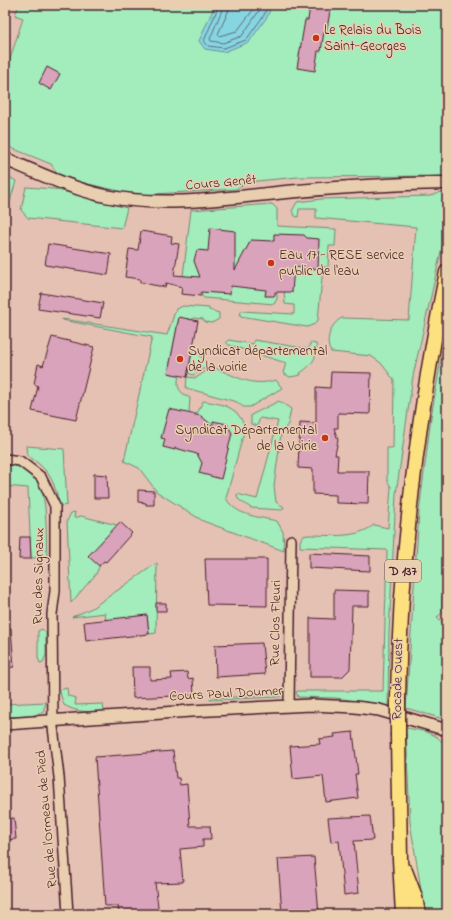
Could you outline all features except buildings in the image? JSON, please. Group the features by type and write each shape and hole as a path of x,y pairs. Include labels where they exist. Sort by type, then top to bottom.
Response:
{"main road":[{"name":"Cours Genêt","path":"5,160 71,187 106,196 140,201 184,202 326,188 447,183"},
{"name":"Rocade Ouest","path":"403,914 400,859 398,736 401,598 406,536 417,444 447,272"},
{"name":"D 137","path":"400,859 415,897 418,914"}],"street":[{"name":"Rue des Signaux","path":"5,459 20,461 41,477 54,506 55,591 52,614 53,722"},
{"name":"Rue Clos Fleuri","path":"289,706 292,540"},
{"name":"Cours Paul Doumer","path":"5,724 289,706 335,706 379,710 447,730"},
{"name":"Rue de l'Ormeau de Pied","path":"53,722 59,777 68,914"}],"shaded area":[{"path":"5,5 26,5 5,75"},
{"path":"5,145 66,171 200,188 298,177 447,176 447,736 392,718 407,914 5,914"}],"green space":[{"path":"19,5 447,5 447,176 298,177 247,182 236,189 137,195 59,176 51,164 9,147 5,147 5,75 23,18 15,15"},
{"path":"5,175 16,181 8,208 5,209"},
{"path":"26,187 54,189 127,208 122,228 28,218 21,210"},
{"path":"447,192 447,225 413,376 396,494 389,632 388,706 336,698 298,697 296,692 298,691 383,691 387,550 300,547 300,541 303,536 334,536 351,534 374,525 388,528 391,487 387,480 387,448 393,448 394,380 381,363 371,356 331,352 328,343 332,328 338,320 342,318 409,320 416,227 316,218 316,209 299,209 298,217 295,216 292,211 297,202 321,199 430,196"},
{"path":"272,204 277,209 277,226 336,229 335,246 329,246 328,267 323,267 318,320 315,324 307,327 240,316 241,311 294,314 294,305 285,304 284,290 277,290 277,299 274,304 204,298 183,276 191,210"},
{"path":"183,306 209,308 209,310 219,313 219,319 212,323 205,322 203,319 193,318 193,320 179,318 168,373 179,375 179,389 183,394 190,398 189,412 197,414 203,401 217,403 229,407 242,421 245,428 226,498 235,509 248,515 277,521 283,532 284,551 203,521 157,492 139,468 124,461 152,337 62,320 167,335 176,309"},
{"path":"447,325 447,544 445,546 442,592 447,591 447,594 442,596 442,613 437,617 447,628 447,720 406,708 419,512 431,417"},
{"path":"228,340 253,344 254,340 309,349 310,343 316,344 317,349 313,361 300,373 301,375 290,377 283,373 286,363 229,345 226,342"},
{"path":"193,346 208,366 193,375 188,373"},
{"path":"212,367 250,382 267,382 276,380 282,388 250,407 243,407 237,402 186,388 187,377 196,378"},
{"path":"279,401 291,409 288,424 281,434 274,486 276,502 284,507 282,510 251,508 238,499 237,494 257,499 278,421 260,418 257,426 251,424 251,415"},
{"path":"26,446 64,449 67,505 60,506 50,476 41,466 27,455"},
{"path":"5,465 17,466 28,472 40,486 45,506 47,557 31,558 28,488 5,486"},
{"path":"75,512 74,518 81,516 117,525 96,574 71,603 67,521 71,513"},
{"path":"157,563 156,633 149,634 147,616 106,620 105,613 72,617 92,608"},
{"path":"42,629 46,633 46,655 43,662 40,663 38,658 38,631"},
{"path":"67,688 68,696 76,698 75,705 103,704 104,711 79,711 64,705 59,690"},
{"path":"279,690 282,691 282,695 279,697 210,700 210,698 277,695"},
{"path":"46,702 43,712 31,716 5,717 5,704"},
{"path":"406,728 431,734 441,740 447,751 447,914 425,914 410,822"}],"water":[{"path":"215,5 272,5 267,17 249,42 224,52 205,49 199,41"}],"place":[{"name":"Le Relais du Bois Saint-Georges","path":"316,38"},
{"name":"Eau 17 - RESE service public de l'eau","path":"271,263"},
{"name":"Syndicat départemental de la voirie","path":"180,359"},
{"name":"Syndicat Départemental de la Voirie","path":"325,438"}]}
